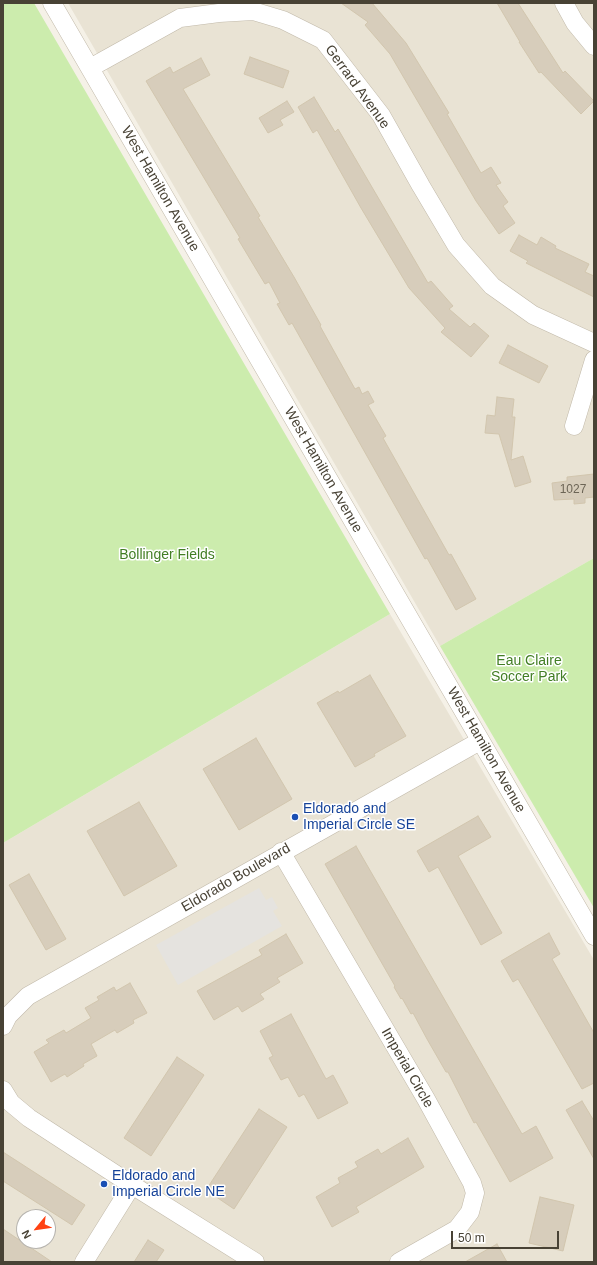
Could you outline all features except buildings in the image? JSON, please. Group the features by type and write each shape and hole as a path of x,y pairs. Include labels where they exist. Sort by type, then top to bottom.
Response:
{"street":[{"name":"West Hamilton Avenue","path":"52,3 594,936"},
{"path":"564,3 575,23 594,46"},
{"name":"Gerrard Avenue","path":"90,68 180,18 219,13 253,11 282,20 322,40 381,115 456,245 492,286 533,315 594,343"},
{"path":"574,426 594,360"},
{"name":"Eldorado Boulevard","path":"3,1026 8,1016 28,996 480,741"},
{"name":"Imperial Circle","path":"282,852 423,1095 472,1183 475,1193 470,1212 457,1229 399,1262"},
{"path":"3,1090 11,1103 29,1118 255,1262"},
{"path":"84,1262 132,1184"}],"shaded area":[{"path":"68,3 594,3 594,558 440,646"},
{"path":"390,614 594,960 594,1262 3,1262 3,843"},
{"path":"259,888 266,900 272,897 278,908 273,911 282,926 178,985 156,945"}],"green space":[{"name":"Bollinger Fields","path":"3,3 34,3 390,614 3,843"},
{"name":"Eau Claire Soccer Park","path":"594,558 594,908 440,646"}],"place":[{"name":"Eldorado and Imperial Circle SE","path":"295,817"},
{"name":"Eldorado and Imperial Circle NE","path":"104,1184"}]}
